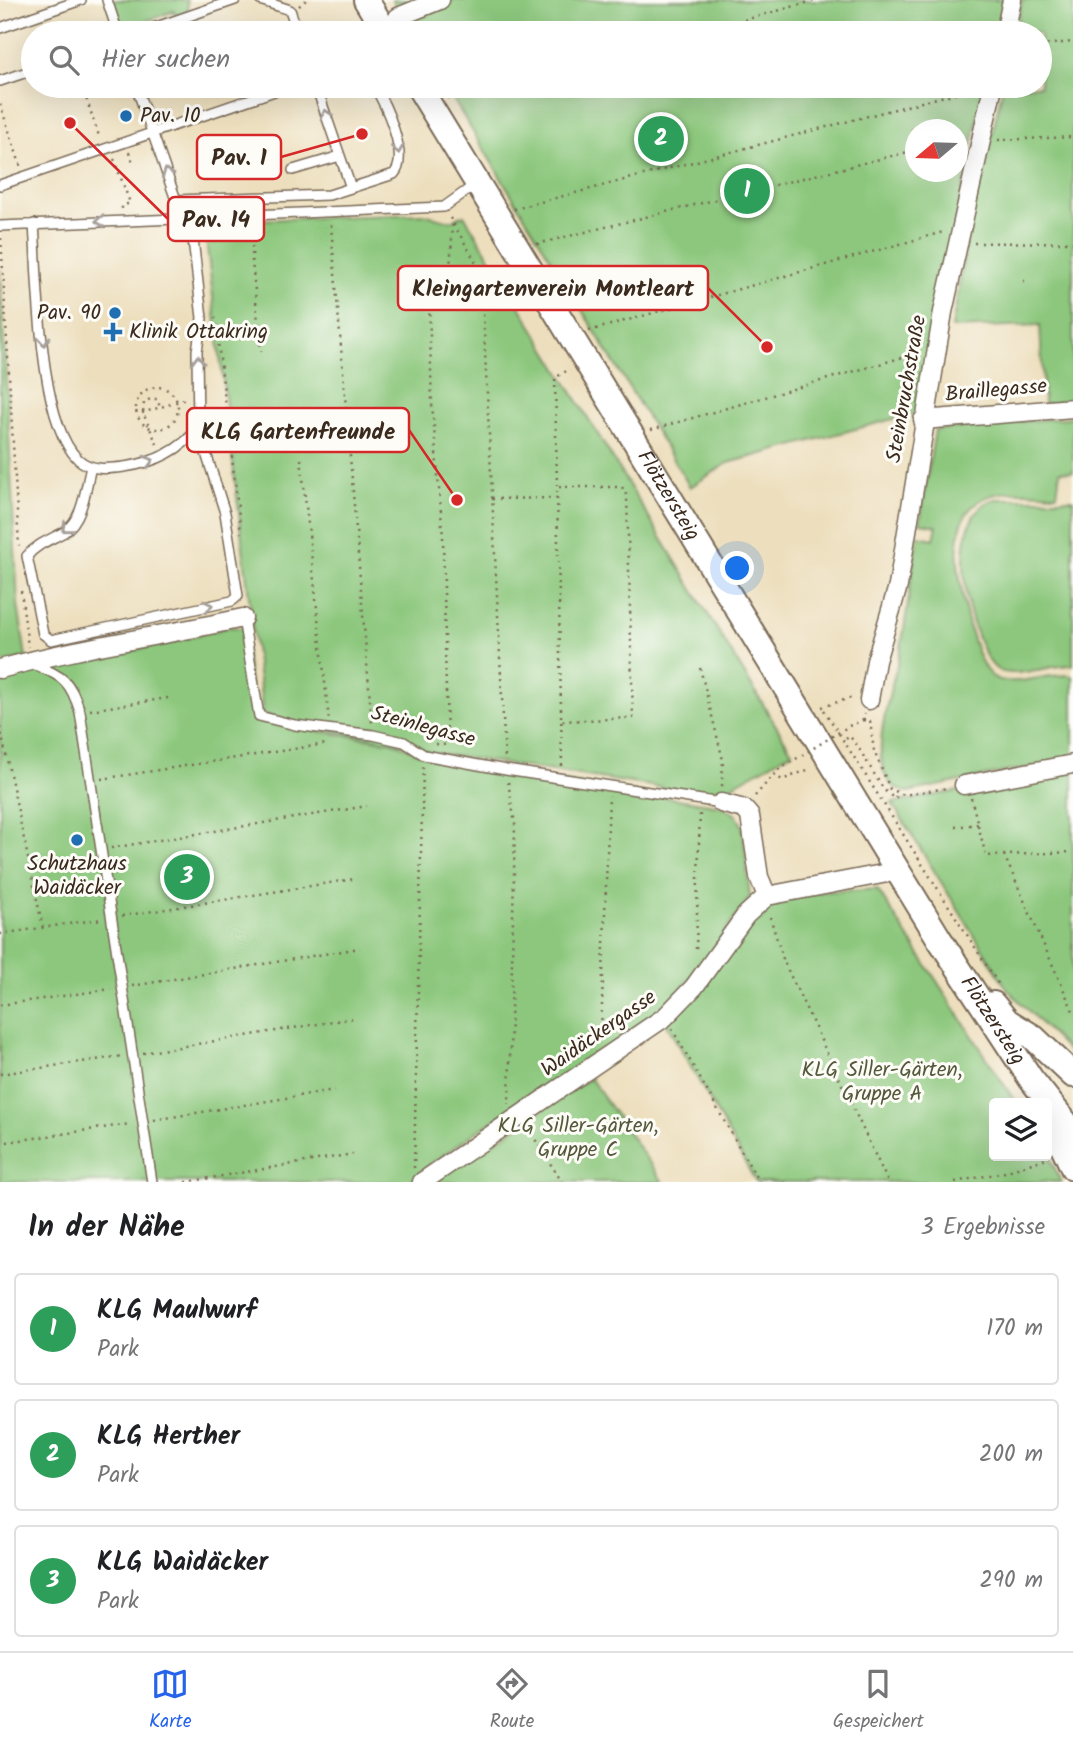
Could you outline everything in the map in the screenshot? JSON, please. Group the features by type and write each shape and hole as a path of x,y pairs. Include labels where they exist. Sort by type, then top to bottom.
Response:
{"main road":[{"path":"366,0 388,21"},
{"name":"Flötzersteig","path":"425,98 940,940 1031,1079 1073,1132"},
{"name":"Flötzersteig","path":"940,940 1007,1021 1033,1037 1073,1075"},
{"path":"1031,1079 1040,1098"},
{"path":"1052,1128 1063,1162"}],"street":[{"path":"400,21 440,0"},
{"path":"1008,21 1012,0"},
{"name":"Steinbruchstraße","path":"863,698 898,586 923,420 959,236 990,98"},
{"name":"Braillegasse","path":"923,420 1073,408"},
{"name":"Steinlegasse","path":"0,669 243,618"},
{"path":"966,784 1073,764"},
{"name":"Steinlegasse","path":"721,803 744,809"},
{"path":"744,809 752,823 759,877 766,896 898,871"},
{"name":"Waidäckergasse","path":"418,1175 514,1121 665,1017 694,987 746,915 766,896"}],"lane":[{"path":"0,28 81,0"},
{"path":"107,0 114,21"},
{"path":"174,21 235,0"},
{"path":"260,0 290,10 294,21"},
{"path":"0,81 21,74"},
{"path":"140,98 176,200 329,195 394,174 400,164 397,140 379,98"},
{"path":"0,185 253,98"},
{"path":"320,98 351,188"},
{"path":"293,170 340,156"},
{"path":"202,217 444,207 478,184"},
{"path":"0,226 177,219 188,226 193,239 202,318 197,351 198,428 225,513 238,596 232,601 51,640 43,634 27,556 35,547 66,530 79,517 91,467"},
{"path":"34,224 50,398 72,451 91,467 106,469 133,466 159,458 187,442 198,428"},
{"name":"Steinlegasse","path":"243,618 259,716 404,742 424,755 721,803"},
{"path":"29,661 70,684 80,712 152,1182"}],"path":[{"path":"741,21 817,0"},
{"path":"1052,44 1073,42"},
{"path":"87,98 130,203"},
{"path":"514,209 936,98"},
{"path":"0,104 24,176"},
{"path":"981,139 1073,137"},
{"path":"537,244 905,152"},
{"path":"444,207 481,271 506,770 515,824 514,1121 562,1182"},
{"path":"329,211 373,735"},
{"path":"254,214 252,261 261,352"},
{"path":"404,742 447,745 443,537 432,404 428,268 450,268 453,222"},
{"path":"589,331 959,236 1073,242"},
{"path":"1,237 19,550"},
{"path":"214,310 242,541"},
{"path":"651,430 937,347"},
{"path":"563,779 555,378 565,372"},
{"path":"137,415 140,395 151,388 165,389 176,401 177,411 171,423 152,428"},
{"path":"159,458 152,428 143,413 144,403 150,398 157,399 160,407"},
{"path":"137,415 176,401"},
{"path":"137,415 152,428"},
{"path":"300,459 330,730"},
{"path":"558,487 622,486 627,496 633,718 562,721"},
{"path":"492,499 558,498"},
{"path":"21,591 29,661"},
{"path":"700,668 723,760 721,803"},
{"path":"80,712 169,698"},
{"path":"863,698 822,707 1006,996"},
{"path":"863,720 870,721 874,751 885,782 898,793 904,795 966,784 986,856 1073,852"},
{"path":"744,809 774,774 849,726"},
{"path":"0,727 43,928"},
{"path":"845,740 849,736 855,742 884,790 895,799 898,793"},
{"path":"90,781 326,744"},
{"path":"418,1175 424,755"},
{"path":"774,774 782,780 810,769"},
{"path":"601,1034 609,786"},
{"path":"696,949 700,800"},
{"path":"101,850 367,806"},
{"path":"955,827 978,824"},
{"path":"1004,855 1073,1011"},
{"path":"0,934 354,879"},
{"path":"766,896 784,962 888,1182"},
{"path":"0,1005 123,988 360,947"},
{"path":"665,1017 759,1182"},
{"path":"0,1074 354,1018"},
{"path":"0,1143 334,1090"},
{"path":"186,1182 353,1154"},
{"path":"956,1182 1063,1162"}],"green space":[{"path":"115,0 187,0 188,12 177,16 174,11 146,21 119,21 113,5"},
{"path":"392,0 1006,0 1001,21 405,21"},
{"path":"1022,0 1073,0 1073,401 1044,404 1040,325 952,328 980,164 991,140 1000,98 1052,98 1052,21 1018,21"},
{"path":"452,98 982,98 968,163 968,119 905,119 905,182 964,182 916,413 728,463 690,487"},
{"path":"423,214 451,221 464,215 792,752 724,790 724,797 428,752 417,746 301,725 263,714 204,222"},
{"path":"0,268 18,605 26,657 0,664"},
{"path":"1073,417 1073,472 1060,471 1057,494 1006,492 978,502 969,510 963,521 958,557 962,594 972,636 985,668 993,677 1021,681 1073,676 1073,758 908,792 893,785 884,772 882,734 902,643 918,536 934,539 937,526 920,523 935,430"},
{"path":"996,499 1073,499 1073,665 1005,672 998,670 988,658 978,638 965,583 964,554 968,529 979,509"},
{"path":"229,627 243,628 254,718 309,730 392,742 435,760 721,806 736,815 742,825 750,897 699,968 664,1006 603,1053 471,1136 409,1182 0,1182 0,676 169,643"},
{"path":"1073,770 1073,1056 1008,990 892,803"},
{"name":"KLG Siller-Gärten, Gruppe A","path":"877,889 1013,1098 989,1098 989,1161 1052,1161 1061,1182 756,1182 666,1023 735,939 767,910 792,897"},
{"name":"KLG Siller-Gärten, Gruppe C","path":"590,1078 663,1182 434,1182"}],"place":[{"name":"Pav. 10","path":"126,116"},
{"name":"Pav. 14","path":"70,123"},
{"name":"Pav. 1","path":"362,134"},
{"name":"KLG Herther","path":"661,139"},
{"name":"KLG Maulwurf","path":"747,191"},
{"name":"Pav. 90","path":"115,313"},
{"name":"Klinik Ottakring","path":"113,332"},
{"name":"Kleingartenverein Montleart","path":"767,347"},
{"name":"KLG Gartenfreunde","path":"457,500"},
{"name":"Schutzhaus Waidäcker","path":"77,840"},
{"name":"KLG Waidäcker","path":"187,877"}]}
